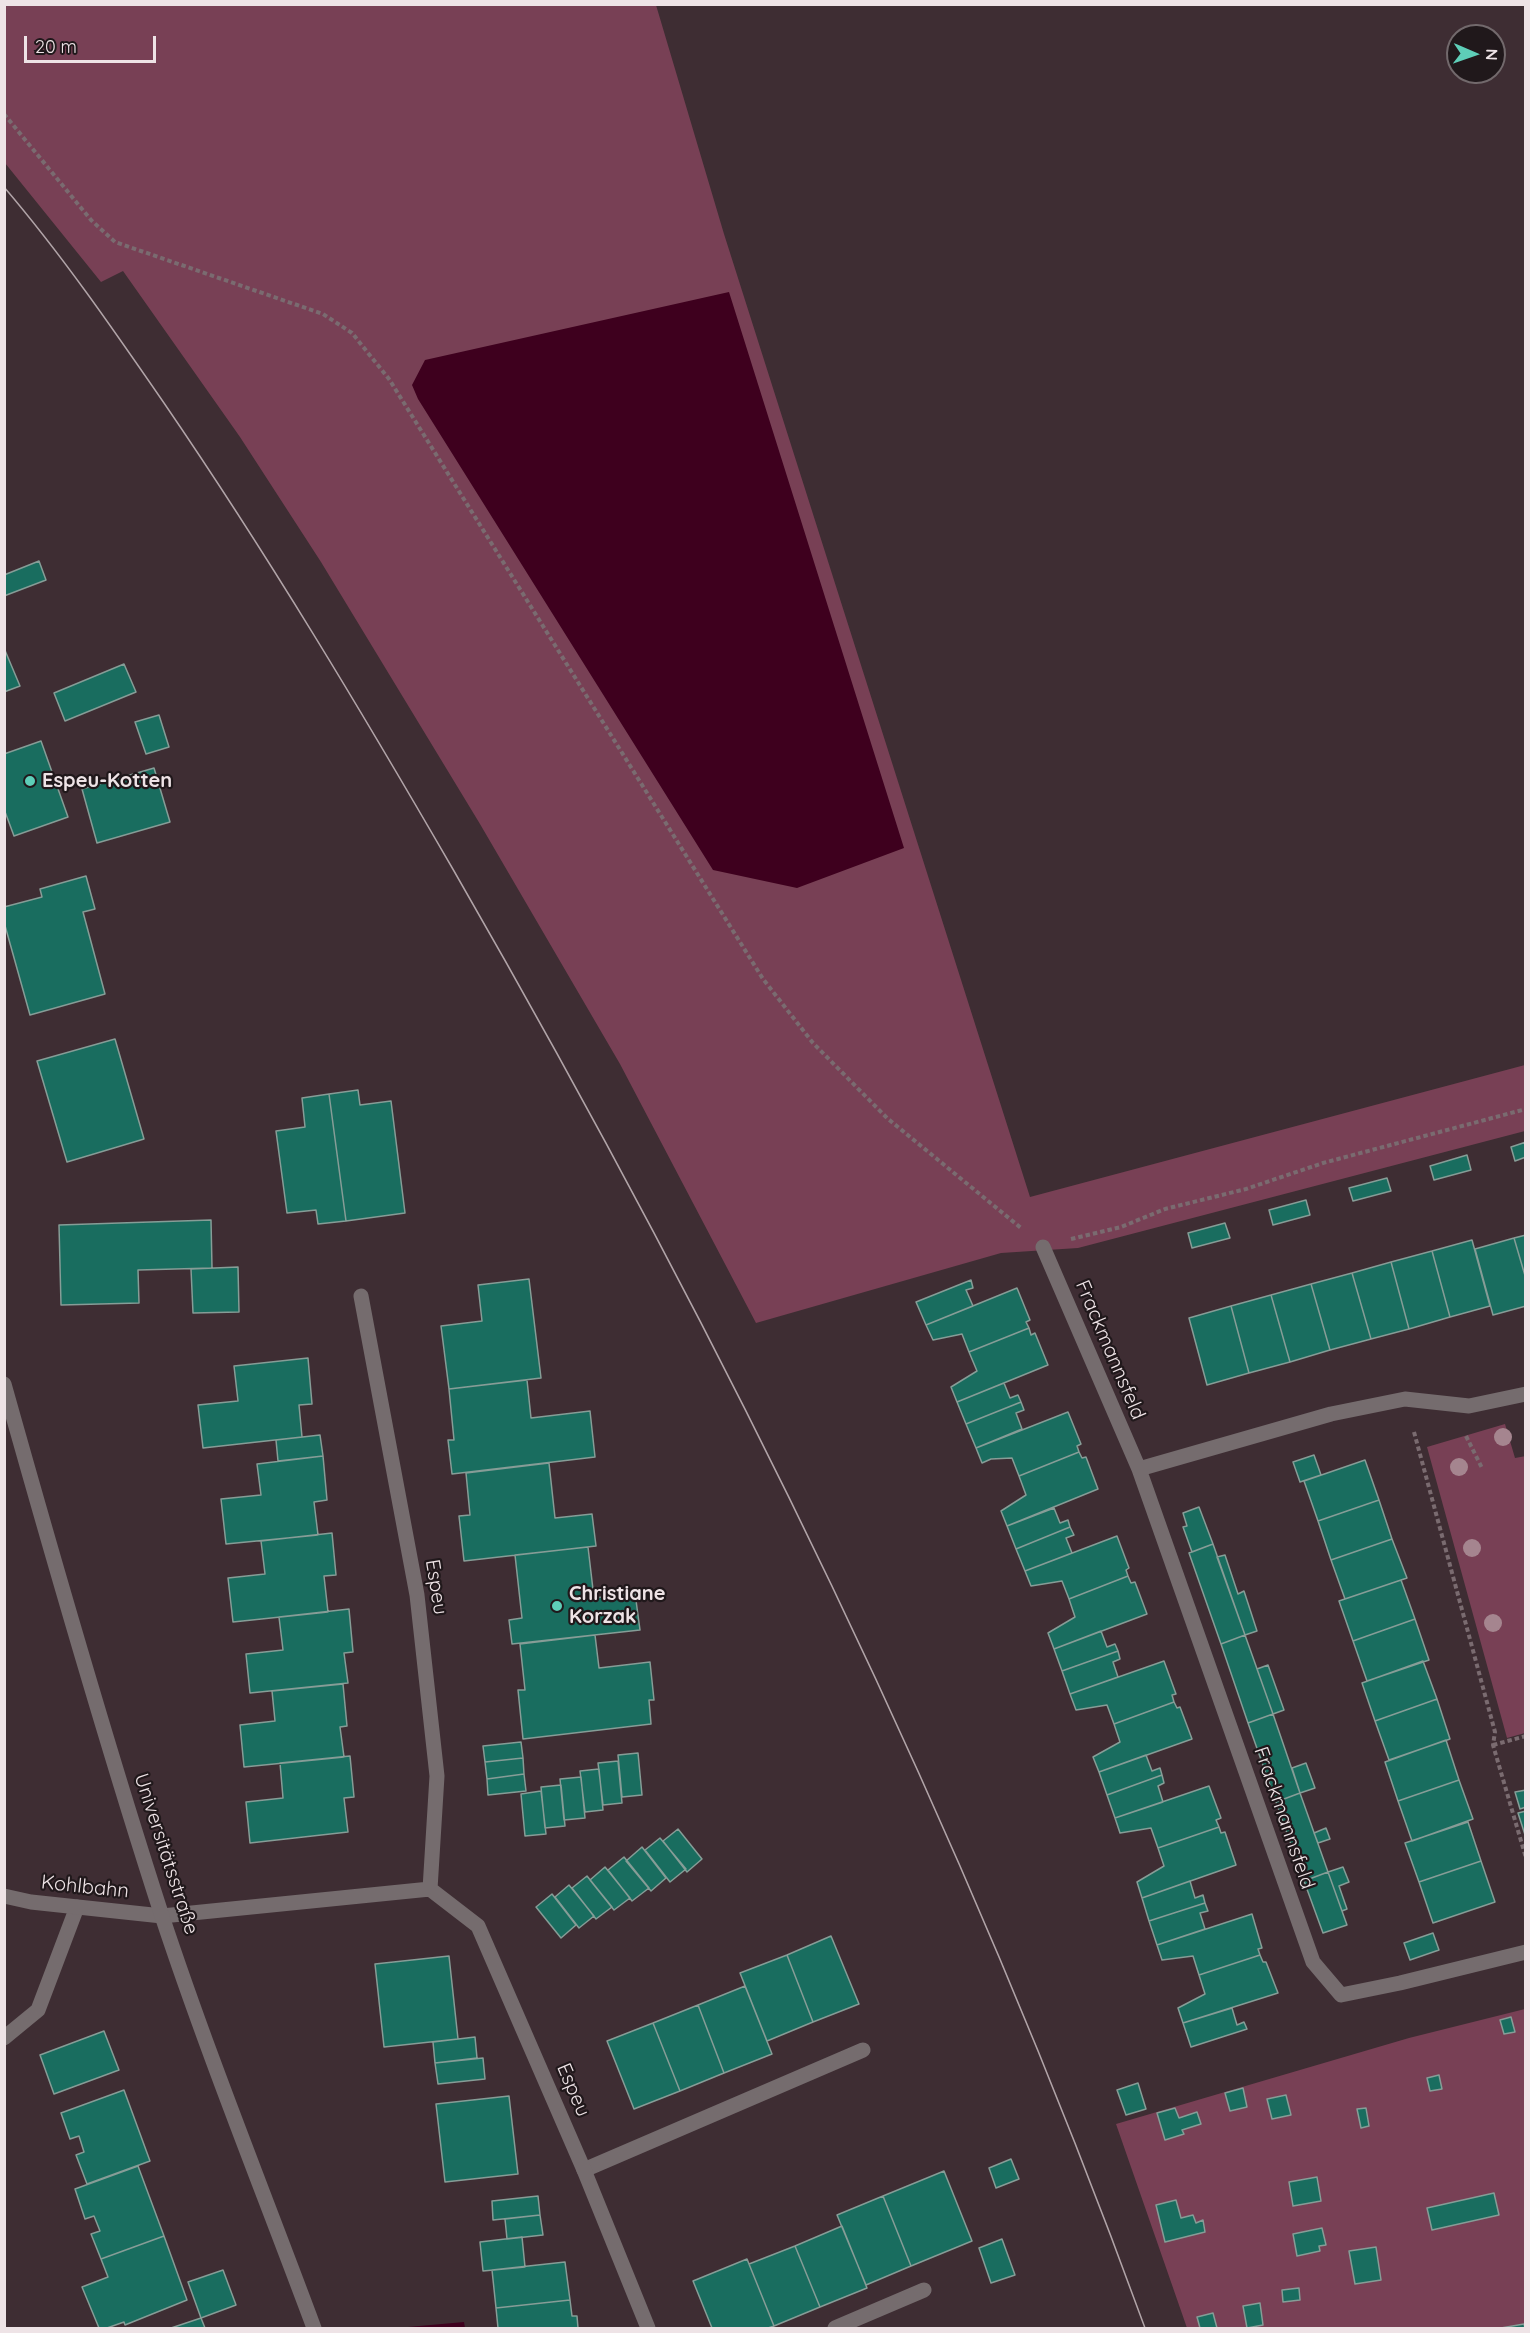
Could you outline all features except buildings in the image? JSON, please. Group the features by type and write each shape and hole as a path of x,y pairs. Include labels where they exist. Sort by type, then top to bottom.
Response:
{"street":[{"name":"Frackmannsfeld","path":"1042,1247 1139,1469 1313,1962 1341,1995 1526,1952"},
{"name":"Espeu","path":"361,1296 417,1595 436,1776 430,1889 478,1926 584,2170 648,2328"},
{"name":"Universitätsstraße","path":"4,1384 67,1608 162,1916 202,2032 314,2328"},
{"path":"1139,1469 1330,1414 1405,1399 1469,1406 1526,1394"},
{"path":"162,1916 430,1889"},
{"name":"Kohlbahn","path":"4,1896 31,1902 162,1916"},
{"path":"4,2038 38,2010 77,1907"},
{"path":"584,2170 863,2050"},
{"path":"835,2328 924,2290"}],"path":[{"path":"4,114 91,220 115,242 323,314 352,333 389,379 763,979 813,1043 887,1118 1042,1247 1121,1227 1165,1209 1246,1189 1323,1163 1526,1108"},
{"path":"1405,1399 1495,1732 1493,1745 1526,1858"},
{"path":"1493,1745 1526,1736"}],"shaded area":[{"path":"4,5 656,5 724,234 1030,1197 1525,1065 1525,1131 1078,1248 1001,1253 756,1323 620,1064 480,824 321,562 240,437 123,271 101,282 5,163"},
{"path":"729,292 904,848 797,888 713,870 418,399 412,385 425,360"},
{"path":"1505,1424 1515,1458 1526,1456 1525,1733 1507,1738 1427,1447"},
{"path":"1525,2009 1525,2328 1187,2328 1116,2124 1409,2038"},
{"path":"464,2322 465,2328 408,2327"}],"tram line":[{"path":"4,187 67,266 126,348 203,460 277,576 454,871 554,1047 650,1225 743,1404 916,1767 997,1952 1073,2139 1145,2328"}],"place":[{"name":"Espeu-Kotten","path":"30,781"},
{"name":"Christiane Korzak","path":"557,1606"}]}
